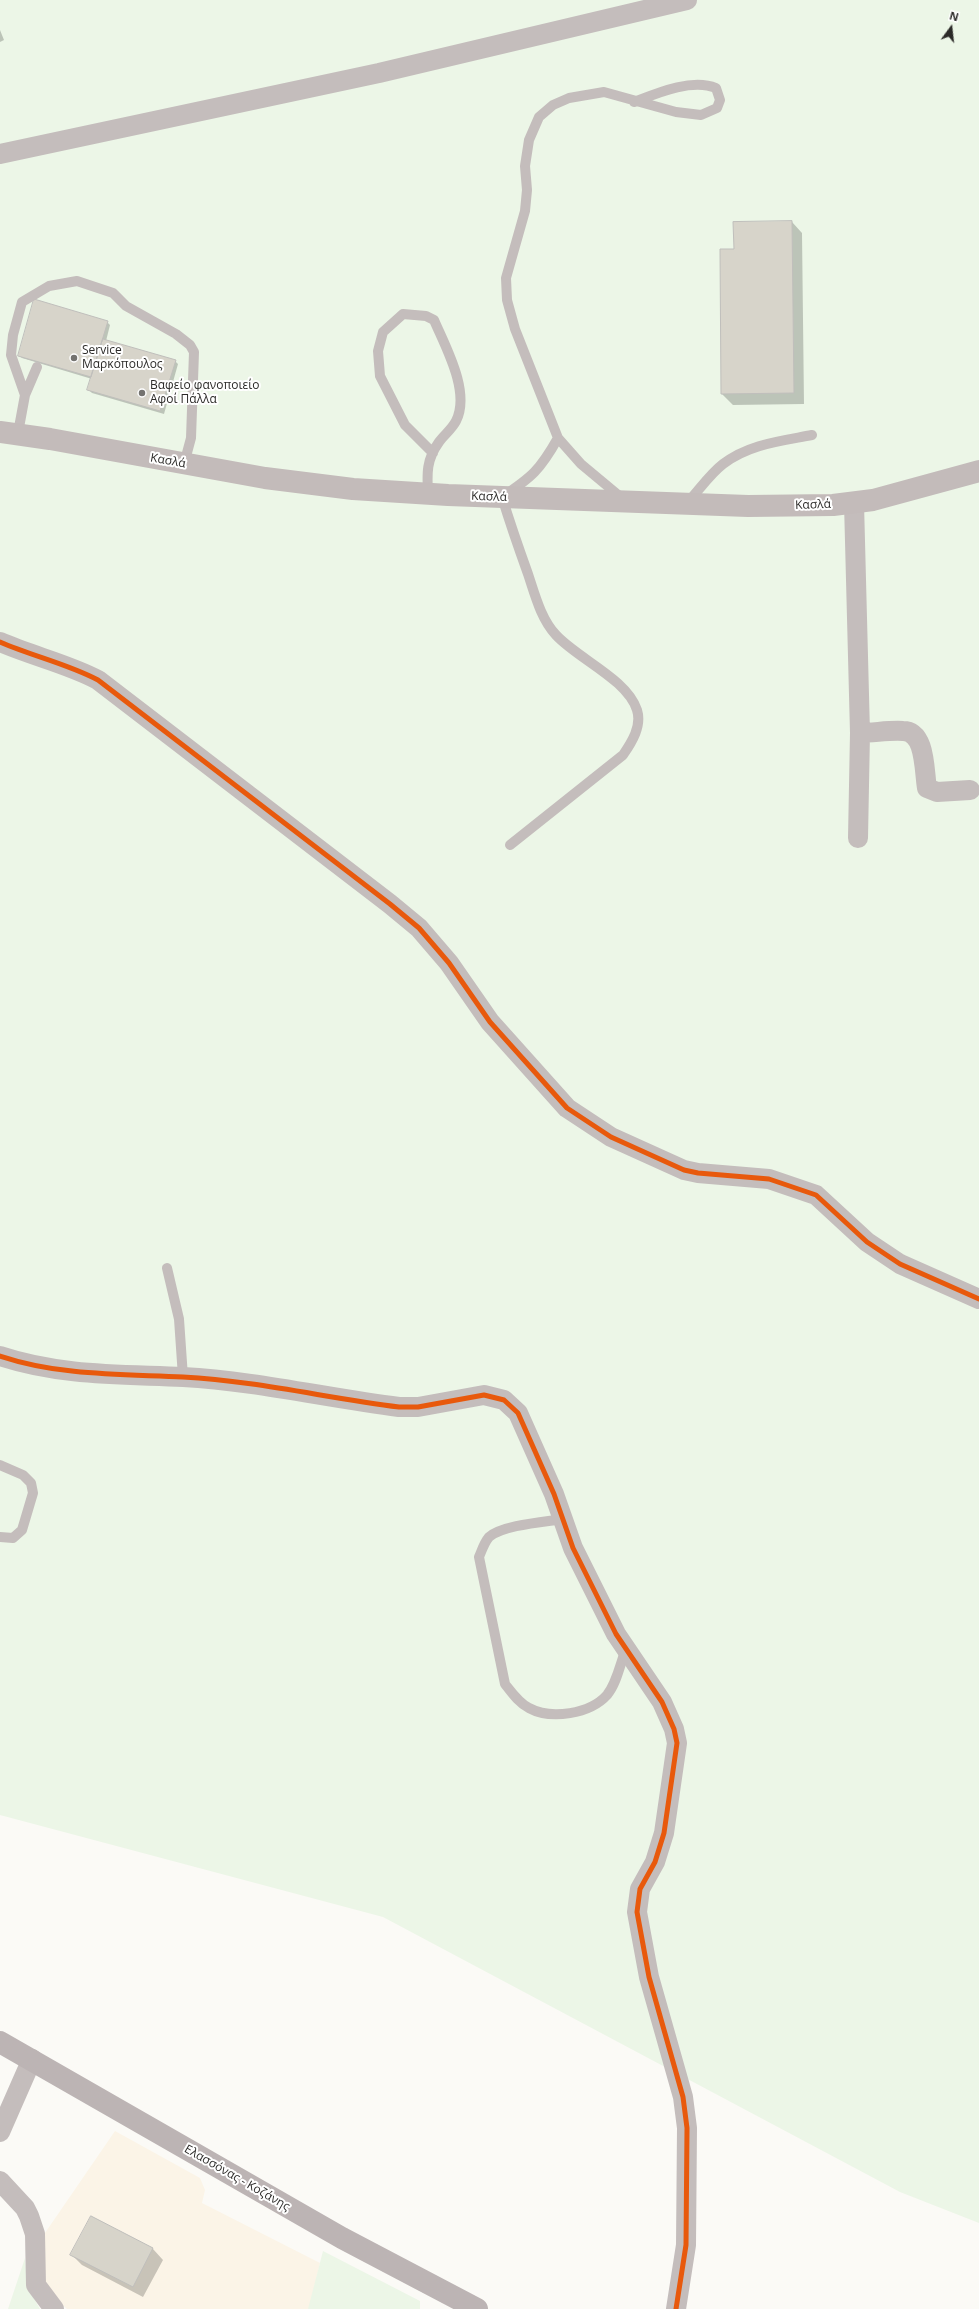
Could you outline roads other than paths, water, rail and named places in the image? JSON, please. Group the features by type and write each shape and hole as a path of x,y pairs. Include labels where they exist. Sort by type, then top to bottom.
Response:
{"main road":[{"name":"Ελασσόνας - Κοζάνης","path":"0,2042 349,2242 477,2309"}],"street":[{"path":"0,154 379,73 687,0"},
{"name":"Κασλά","path":"9,433 313,485 428,494 502,497 686,504 790,506 854,503 902,493 979,471"},
{"path":"854,503 860,733 858,838"},
{"path":"0,642 40,658 80,671 98,680 390,904 419,928 444,957 490,1022 567,1108 611,1137 684,1170 712,1175 770,1179 816,1195 867,1242 900,1264 979,1299"},
{"path":"860,733 904,731 912,733 920,740 927,788 937,792 970,790"},
{"path":"0,1356 26,1365 59,1371 137,1376 183,1377 245,1384 400,1407 418,1407 484,1395 496,1396 511,1405 518,1413 563,1519 573,1548 616,1634 662,1702 669,1715 677,1743 664,1833 655,1862 640,1889 637,1912 649,1977 683,2097 687,2128 686,2245 676,2309"},
{"path":"0,2132 32,2059"},
{"path":"0,2181 25,2208 29,2216 35,2234 36,2285 54,2309"}],"lane":[{"path":"626,501 581,464 558,438 515,329 507,300 506,278 525,211 527,190 525,166 529,140 539,117 553,105 569,98 604,92 634,102 676,112 701,115 717,108 720,100 716,88 702,85 673,89 634,102"},
{"path":"25,395 12,355 13,336 22,302 48,286 77,281 113,293 126,306 176,334 190,344 194,352 191,438 184,464"},
{"path":"428,494 426,467 433,453 437,444 456,421 460,406 459,382 434,320 426,316 402,314 383,332 378,352 380,376 405,425 433,453"},
{"path":"9,433 37,367"},
{"path":"686,504 721,465 738,454 755,446 812,435"},
{"path":"510,845 623,755 634,740 638,724 638,711 632,699 621,687 555,634 540,609 502,497 536,472 544,464 558,438"},
{"path":"167,1268 179,1319 183,1377"},
{"path":"0,1465 24,1475 32,1483 33,1493 22,1530 13,1538 0,1537"},
{"path":"563,1519 508,1529 490,1536 479,1557 505,1684 514,1696 529,1708 551,1715 577,1711 598,1703 608,1694 615,1680 626,1649"}],"place":[{"name":"Service Μαρκόπουλος","path":"74,358"},
{"name":"Βαφείο φανοποιείο Αφοί Πάλλα","path":"142,393"}]}
